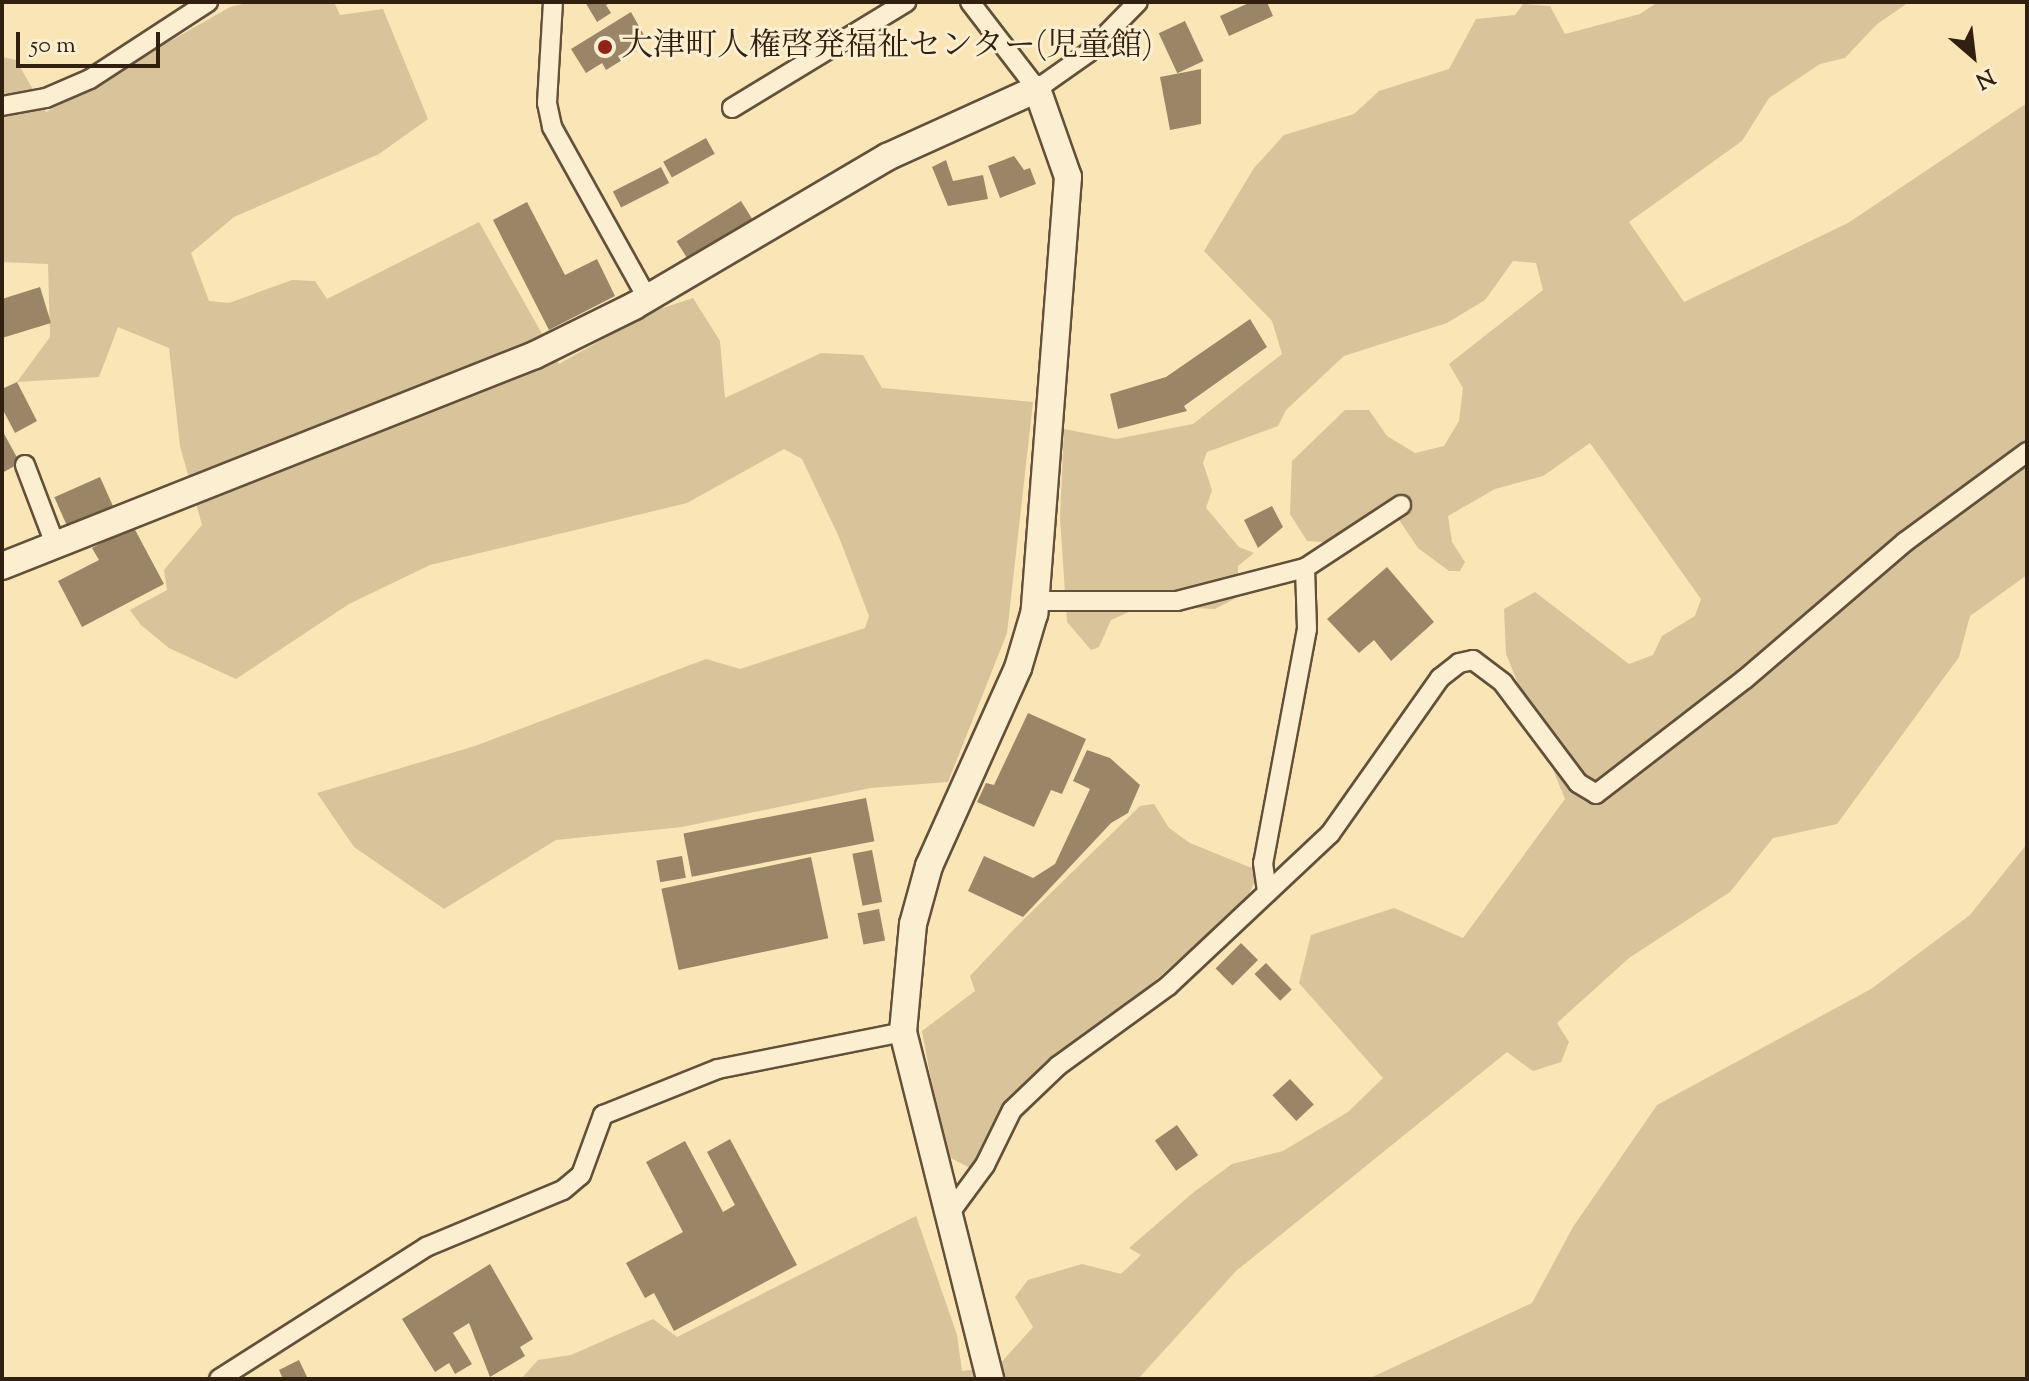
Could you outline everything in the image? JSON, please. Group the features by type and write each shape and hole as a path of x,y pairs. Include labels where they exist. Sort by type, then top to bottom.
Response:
{"street":[{"path":"2,106 46,98 90,79 208,2"},
{"path":"553,2 547,103 552,127 647,298"},
{"path":"732,108 906,2"},
{"path":"970,2 1037,89 1068,177 1036,601 1018,668 929,866 913,924 903,1032 990,1379"},
{"path":"2,566 535,355 647,298 887,157 1037,89 1088,53 1138,2"},
{"path":"949,1214 985,1165 1012,1110 1058,1066 1168,986 1330,834 1440,678 1459,663 1473,660 1503,683 1578,783 1596,794 1745,679 1905,542 2027,452"},
{"path":"25,465 55,544"},
{"path":"1036,601 1177,601 1305,568 1401,505"},
{"path":"1267,893 1263,863 1307,629 1305,568"},
{"path":"219,1379 426,1247 563,1190 581,1175 603,1115 718,1069 903,1032"},
{"path":"973,1379 982,1346"}],"shaded area":[{"path":"251,2 334,2 340,15 383,9 428,119 379,154 234,217 191,253 209,301 229,303 292,280 315,281 327,299 479,222 559,364 651,312 693,298 720,341 725,398 821,353 863,355 882,388 1033,402 1007,633 948,782 870,788 682,827 556,840 444,909 354,847 317,793 475,746 706,659 740,669 865,628 869,616 839,537 802,459 784,449 687,503 430,565 349,604 236,679 169,648 141,625 130,610 167,590 164,570 202,525 180,446 169,348 118,327 99,377 17,382 50,337 48,264 2,262 2,57 16,60 46,112 230,7"},
{"path":"1658,2 1909,2 1876,25 1845,58 1820,64 1769,98 1742,141 1629,222 1684,302 1848,223 2027,103 2027,575 1970,616 1959,657 1837,824 1773,838 1730,892 1629,958 1557,1023 1569,1042 1561,1062 1533,1071 1507,1052 1236,1271 1138,1379 521,1379 538,1360 571,1355 653,1319 677,1337 916,1216 957,1335 962,1371 997,1367 1033,1327 1015,1297 1028,1280 1082,1264 1121,1274 1141,1255 1129,1248 1194,1192 1232,1164 1283,1151 1348,1112 1383,1078 1299,983 1311,935 1394,908 1463,938 1565,799 1506,654 1504,609 1535,592 1629,664 1653,655 1662,636 1695,616 1701,599 1590,443 1543,476 1495,489 1448,516 1452,542 1465,562 1460,571 1449,571 1418,548 1395,514 1336,543 1307,541 1290,514 1292,461 1345,410 1369,410 1387,436 1415,453 1444,446 1459,421 1463,388 1449,364 1543,290 1536,263 1513,261 1485,300 1447,323 1344,356 1286,410 1278,426 1207,452 1203,463 1212,490 1206,508 1239,547 1254,553 1238,566 1238,597 1215,609 1142,606 1111,620 1099,647 1091,650 1067,622 1060,518 1064,429 1116,439 1193,424 1282,354 1272,321 1204,251 1254,168 1284,135 1354,114 1379,91 1449,69 1476,19 1515,15 1523,4 1550,6 1565,34 1640,14"},
{"path":"1154,804 1169,828 1190,843 1259,871 1247,899 1123,1009 1053,1062 970,1168 945,1155 922,1031 975,991 970,976 1017,926 1140,806"},
{"path":"2027,844 2027,1379 1368,1379 1532,1303 1573,1227 1657,1105 1871,989 1970,915"}],"building":[{"path":"585,2 612,2 606,5 611,13 597,22"},
{"path":"1251,2 1267,2 1273,16 1229,36 1220,16"},
{"path":"631,12 645,37 633,44 637,51 606,70 602,63 586,73 571,49"},
{"path":"1185,21 1204,61 1177,73 1159,33"},
{"path":"1201,69 1201,124 1170,130 1160,77"},
{"path":"706,138 715,154 672,177 663,162"},
{"path":"1014,156 1024,170 1030,168 1036,184 1000,198 988,166"},
{"path":"946,160 953,181 983,175 988,199 948,206 932,167"},
{"path":"661,167 669,183 621,208 613,192"},
{"path":"741,201 756,225 691,265 677,241"},
{"path":"527,202 565,275 597,259 615,296 549,330 493,220"},
{"path":"40,287 51,323 2,338 2,299"},
{"path":"1250,319 1267,347 1184,406 1187,411 1118,429 1110,394 1166,377"},
{"path":"17,382 37,421 15,433 2,408 2,389"},
{"path":"2,430 20,463 2,473"},
{"path":"100,477 114,509 69,529 54,497"},
{"path":"1272,506 1283,527 1258,548 1244,520"},
{"path":"133,526 164,584 82,627 58,581 99,560 92,548"},
{"path":"1387,567 1434,622 1391,661 1374,640 1359,653 1327,619"},
{"path":"1028,713 1086,739 1062,794 1051,790 1034,827 977,802 986,783 994,785"},
{"path":"1087,750 1110,758 1140,785 1128,813 1111,823 1023,917 968,891 984,856 1033,878 1055,864 1090,789 1073,781"},
{"path":"866,798 874,841 692,877 683,833"},
{"path":"872,850 882,902 862,906 852,854"},
{"path":"682,856 686,878 660,882 656,861"},
{"path":"811,857 828,938 679,970 661,889"},
{"path":"879,909 885,940 864,945 857,913"},
{"path":"1241,943 1258,960 1233,985 1216,968"},
{"path":"1266,963 1292,990 1280,1001 1254,974"},
{"path":"1290,1079 1314,1105 1296,1121 1272,1095"},
{"path":"1177,1125 1198,1155 1176,1171 1155,1140"},
{"path":"730,1139 797,1265 674,1331 654,1293 645,1298 626,1263 683,1232 646,1162 685,1141 723,1212 735,1205 707,1152"},
{"path":"490,1264 533,1339 520,1347 525,1356 490,1377 469,1323 453,1333 472,1364 455,1374 449,1363 435,1372 402,1319"},
{"path":"299,1360 308,1379 283,1379 279,1370"}],"place":[{"name":"大津町人権啓発福祉センター(児童館)","path":"605,47"}]}
